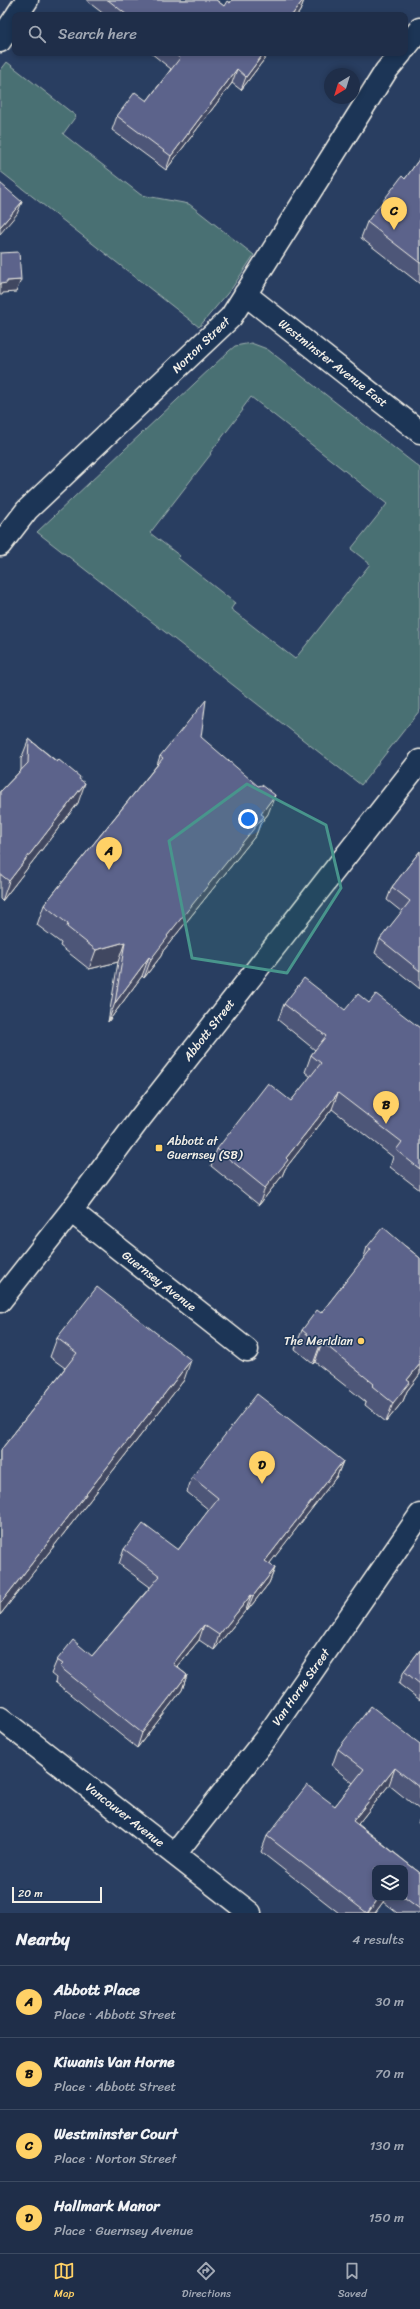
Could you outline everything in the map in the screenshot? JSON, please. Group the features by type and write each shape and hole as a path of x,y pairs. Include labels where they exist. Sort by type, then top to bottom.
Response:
{"street":[{"path":"19,12 27,0"},
{"path":"0,41 12,23"},
{"path":"408,44 420,29"},
{"name":"Norton Street","path":"0,545 27,510 231,317 386,71 398,56"},
{"name":"Westminster Avenue East","path":"245,294 420,432"},
{"name":"Abbott Street","path":"0,1301 71,1211 138,1121 420,761"},
{"name":"Guernsey Avenue","path":"71,1211 247,1350"},
{"name":"Van Horne Street","path":"175,1854 266,1738 420,1516"},
{"name":"Vancouver Avenue","path":"0,1718 250,1913"}],"highlighted area":[{"path":"247,784 326,825 341,888 287,973 192,958 169,841"}],"green space":[{"path":"7,62 76,116 63,134 141,195 189,204 254,255 232,288 199,327 0,171 0,71"},
{"path":"251,343 267,349 420,468 420,710 361,785 37,532 235,346","holes":["251,397 387,504 351,549 370,564 295,659 231,609 235,603 178,558 180,556 150,533 211,454 210,453 243,410 242,409"]}],"building":[{"path":"108,0 216,0 224,6 227,1 230,3 232,0 303,0 294,12 123,12"},
{"path":"177,56 262,56 246,77 237,69 171,156 117,116 135,92 147,101 180,58"},
{"path":"420,158 420,263 367,222 402,176 405,179"},
{"path":"0,183 22,202 0,227"},
{"path":"19,252 21,280 7,281 7,283 0,284 0,253"},
{"path":"206,700 201,737 258,786 262,785 275,795 261,814 264,816 167,936 168,937 151,959 149,957 115,1003 125,942 96,950 67,927 68,924 44,905 163,758 160,756"},
{"path":"29,739 57,762 59,760 85,783 9,881 0,874 0,791 28,763"},
{"path":"420,851 420,971 380,939 410,901 392,887"},
{"path":"304,978 345,1010 358,994 369,1003 376,994 420,1028 420,1169 396,1150 402,1142 338,1093 286,1158 288,1160 265,1188 217,1149 268,1083 291,1101 321,1063 311,1055 326,1036 284,1004"},
{"name":"The Meridian","path":"383,1227 420,1258 420,1364 407,1380 410,1382 393,1403 372,1386 374,1384 322,1342 320,1345 302,1330 317,1310 321,1313 371,1249 367,1247"},
{"path":"97,1287 191,1360 0,1604 0,1451 77,1353 57,1338"},
{"path":"257,1394 343,1461 265,1561 275,1568 253,1596 251,1595 219,1635 204,1625 173,1664 187,1675 142,1733 60,1667 63,1664 57,1660 73,1640 92,1656 160,1576 124,1549 143,1524 178,1550 218,1498 192,1477"},
{"path":"420,1650 420,1684 404,1671"},
{"path":"371,1706 420,1744 420,1788 395,1768 353,1821 420,1873 420,1909 408,1900 408,1865 372,1865 372,1901 377,1901 367,1913 267,1836 307,1785 335,1806 364,1769 338,1749"}],"place":[{"name":"Westminster Court","path":"394,230"},
{"name":"Abbott Place","path":"109,870"},
{"name":"Kiwanis Van Horne","path":"386,1124"},
{"name":"Abbott at Guernsey (SB)","path":"159,1148"},
{"name":"The Meridian","path":"361,1341"},
{"name":"Hallmark Manor","path":"262,1484"}]}
